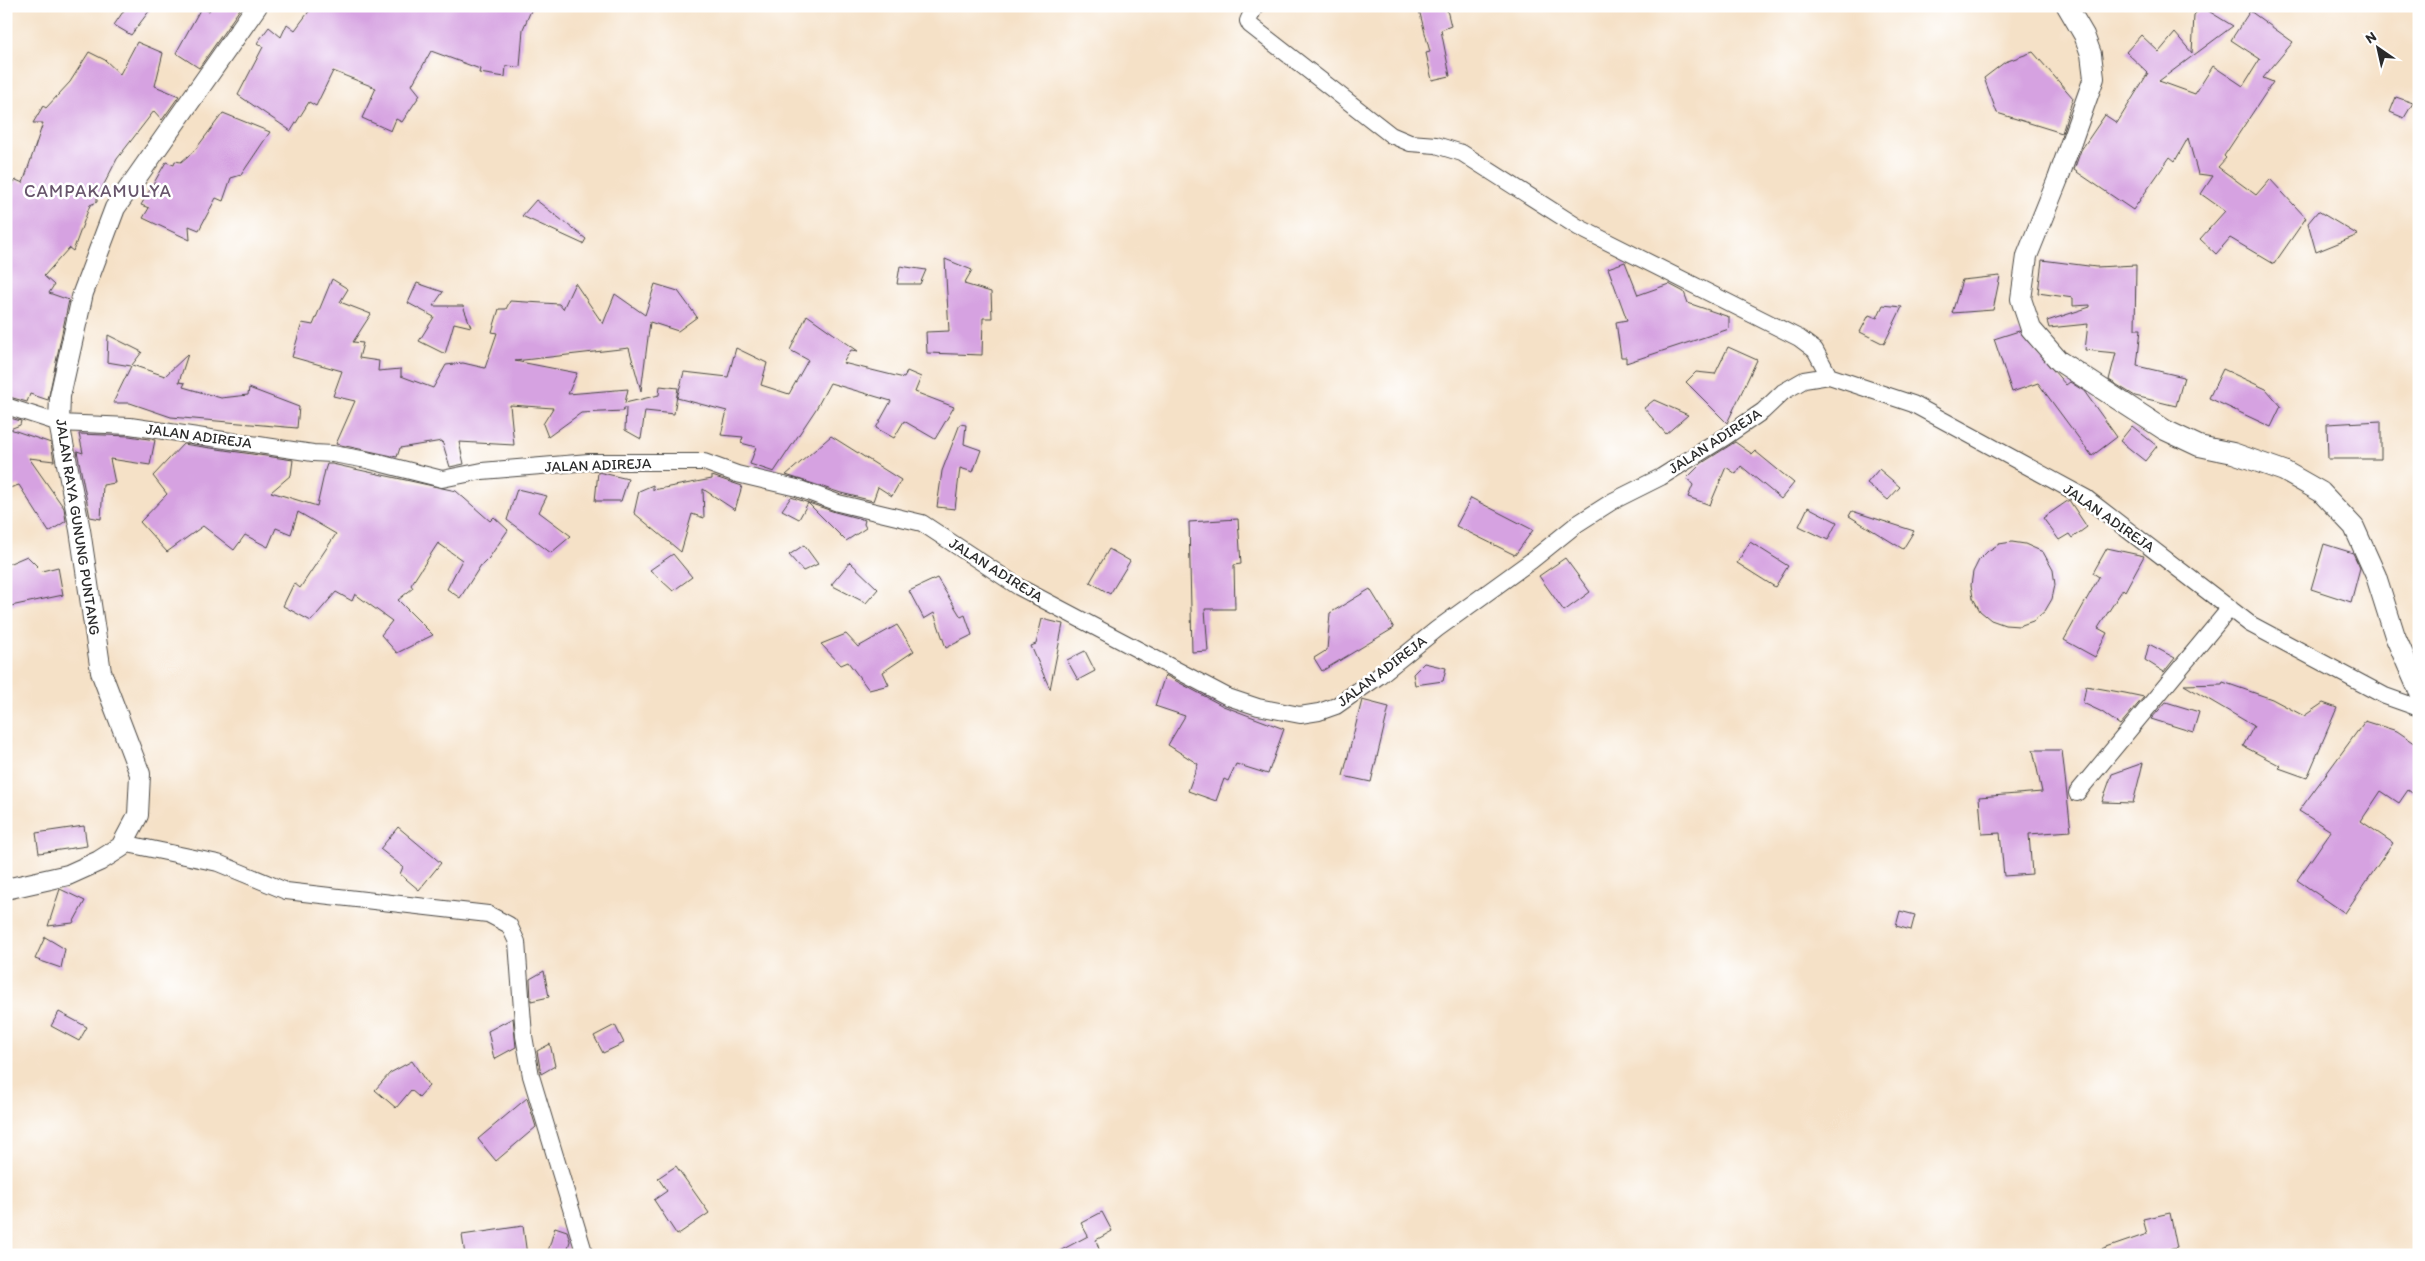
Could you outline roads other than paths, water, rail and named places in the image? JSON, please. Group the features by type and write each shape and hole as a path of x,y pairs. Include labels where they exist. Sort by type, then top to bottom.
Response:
{"street":[{"name":"JALAN RAYA GUNUNG PUNTANG","path":"6,889 68,875 99,861 121,846 138,815 140,774 101,672 80,530 59,424 60,396 83,293 115,208 257,6"},
{"path":"1255,6 1248,21 1250,25 1391,134 1410,143 1444,147 1462,153 1578,227 1799,338 1815,350 1829,376"},
{"path":"2067,6 2084,35 2091,54 2094,78 2058,178 2027,256 2021,299 2031,329 2059,361 2165,430 2200,446 2233,452 2284,471 2321,492 2354,527 2376,576 2395,636 2419,691"},
{"name":"JALAN ADIREJA","path":"6,406 59,424 130,426 313,453 333,454 442,479 482,471 588,462 704,462 737,474 797,488 838,503 922,523 1019,587 1228,697 1258,707 1300,715 1319,712 1336,706 1379,676 1437,629 1531,561 1577,524 1613,501 1661,477 1726,437 1763,410 1783,392 1804,380 1829,376 1913,404 2086,498 2250,624 2385,696 2419,708"},
{"path":"2077,793 2230,608"},
{"path":"123,843 218,863 286,891 488,914 509,924 517,942 524,1036 531,1076 585,1255"}],"district":[{"name":"CAMPAKAMULYA","path":"98,191"}]}
